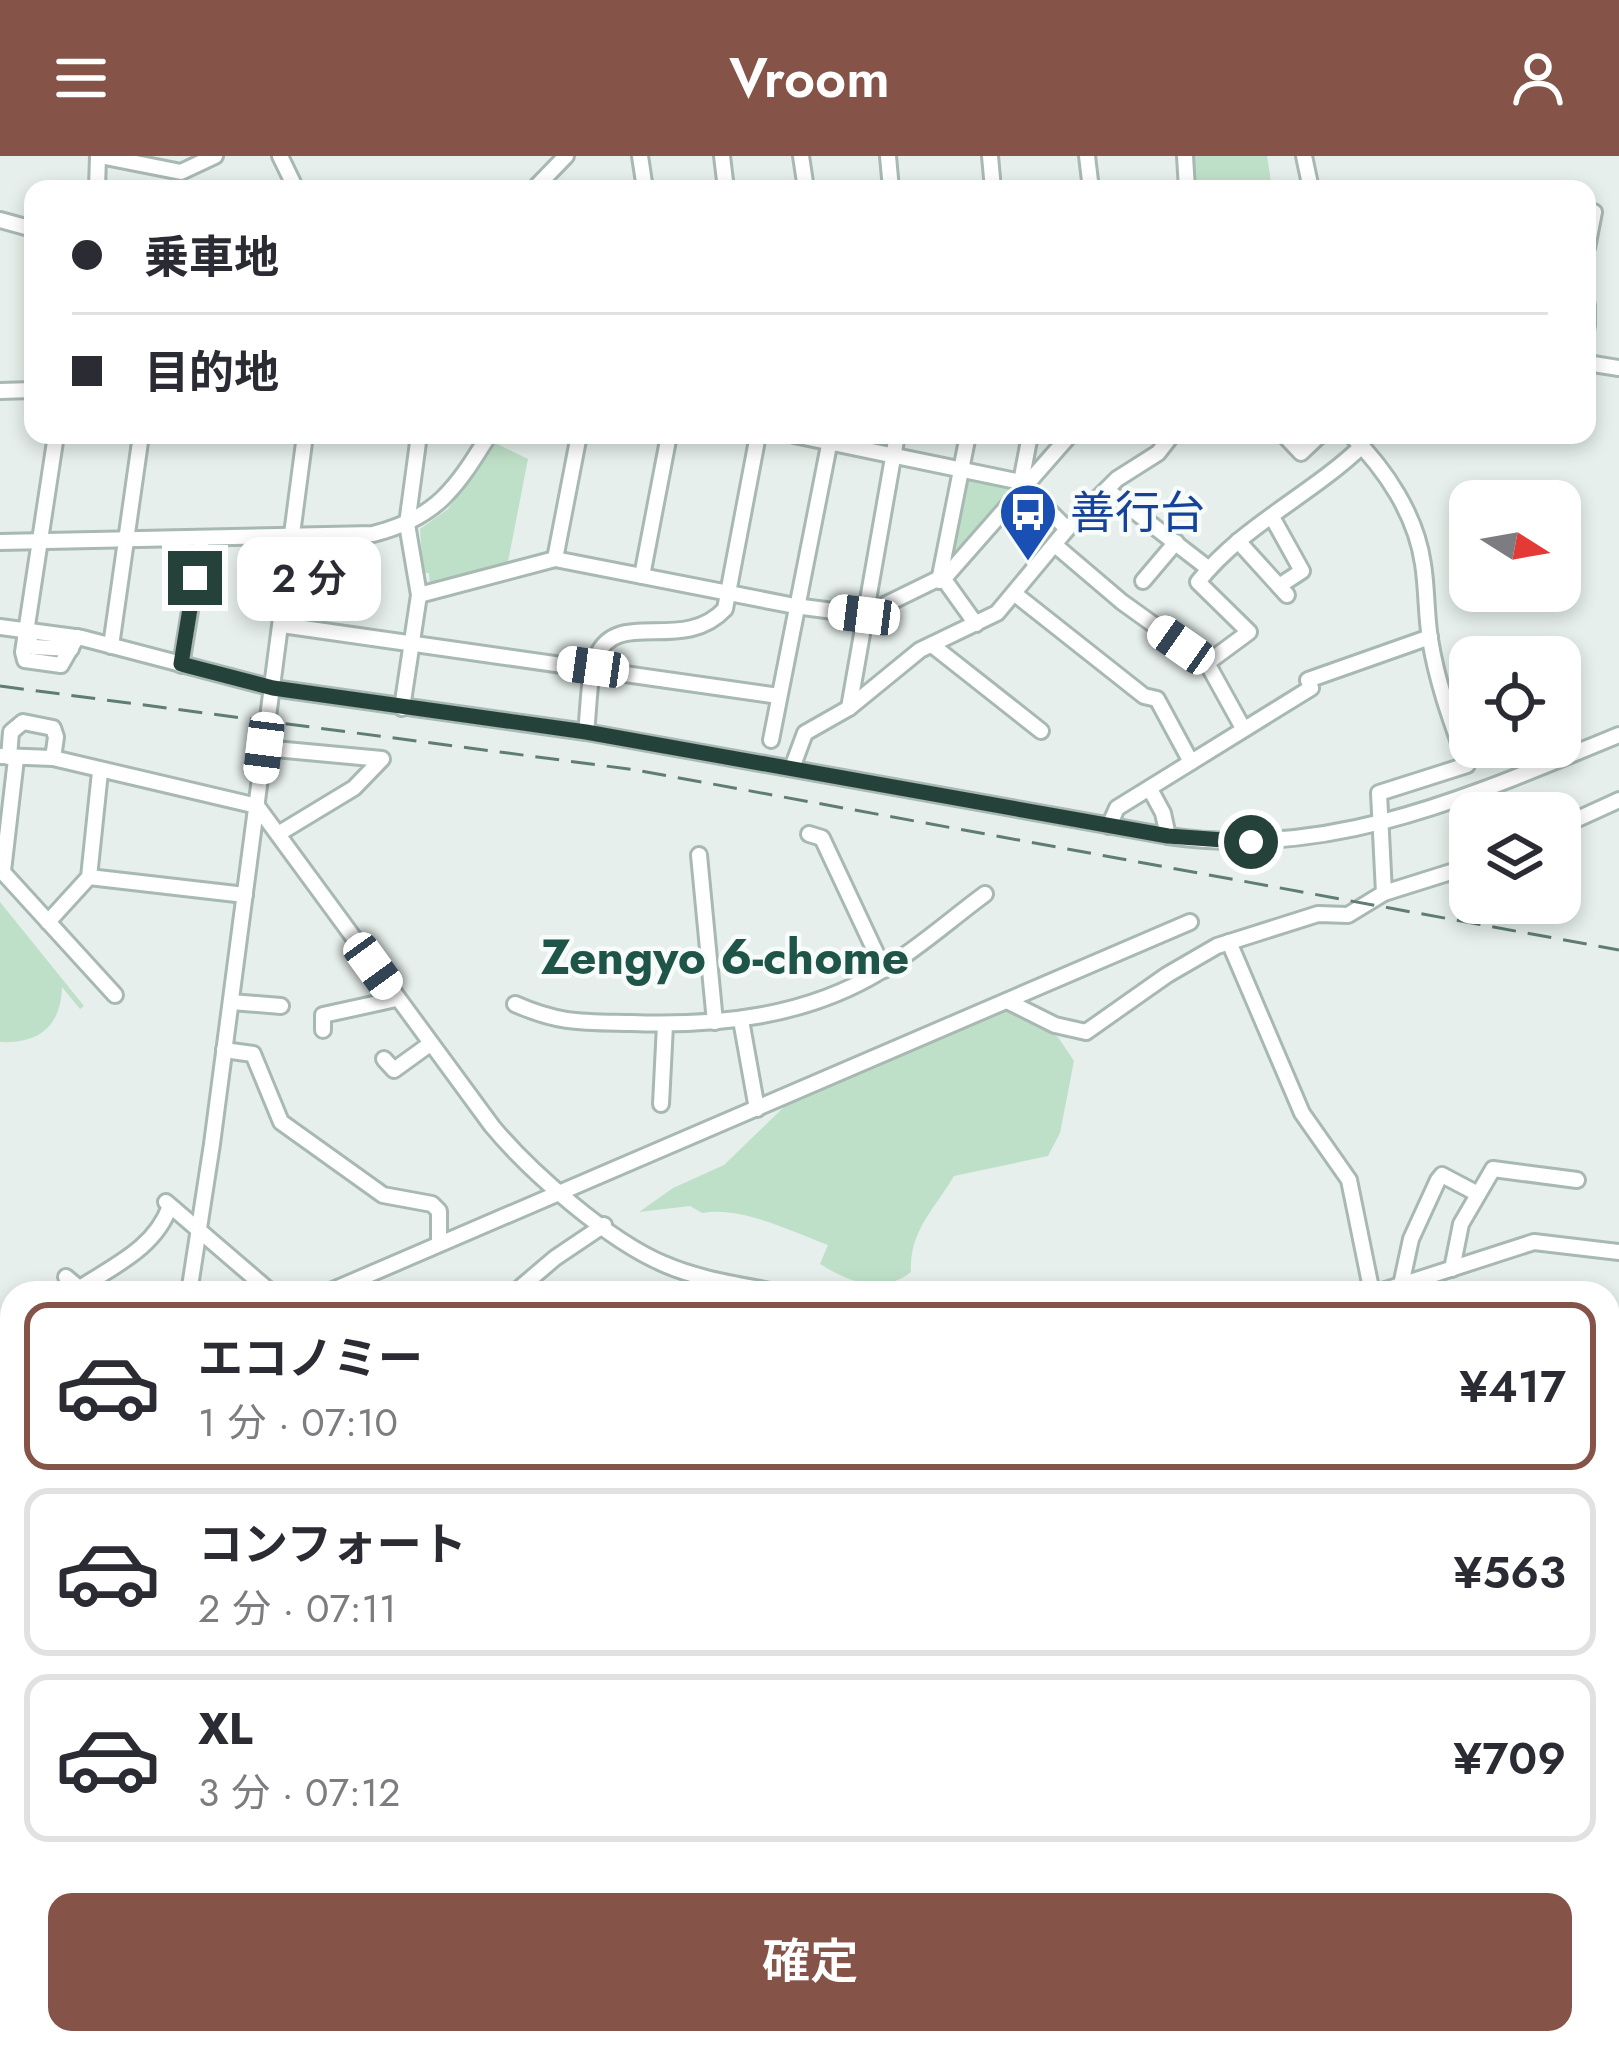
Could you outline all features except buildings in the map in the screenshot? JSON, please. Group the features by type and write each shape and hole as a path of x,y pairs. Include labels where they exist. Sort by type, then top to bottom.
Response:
{"street":[{"path":"99,156 181,172 215,156"},
{"path":"180,180 181,172"},
{"path":"55,444 23,652 32,663 61,665 74,643"},
{"path":"111,646 141,444"},
{"path":"191,1281 304,444"},
{"path":"403,708 419,595 407,524 417,444"},
{"path":"0,542 374,534 429,513 451,493 483,444"},
{"path":"555,559 577,444"},
{"path":"642,576 667,444"},
{"path":"586,732 599,650 627,632 696,630 720,615 729,593 756,444"},
{"path":"771,740 829,444"},
{"path":"849,444 1023,484 1067,529"},
{"path":"849,708 896,444"},
{"path":"966,444 941,579 976,625"},
{"path":"1023,484 1029,444"},
{"path":"419,595 555,559 864,615 941,579 1061,444"},
{"path":"792,768 805,733 849,708 907,659 997,613 1067,529 1157,444"},
{"path":"1207,663 1249,632 1198,583 1238,542 1328,478 1354,444"},
{"path":"1360,444 1388,479 1414,528 1442,695 1467,765 1379,793 1384,893"},
{"path":"1107,490 1209,569"},
{"path":"1238,542 1283,590 1302,572 1272,518"},
{"path":"181,664 202,538"},
{"path":"1143,580 1176,542"},
{"path":"1054,544 1122,602 1207,663 1243,728"},
{"path":"1016,594 1144,696 1157,699 1191,762"},
{"path":"282,626 779,696"},
{"path":"0,627 111,646 273,688 586,732 1168,836 1251,842 1383,824 1429,811 1619,735"},
{"path":"1109,826 1117,808 1311,688 1308,680 1430,637"},
{"path":"932,645 1041,730"},
{"path":"53,758 53,728 23,722 11,732 2,870 115,995"},
{"path":"264,748 382,759 354,788 278,834"},
{"path":"8,758 53,758 257,806 506,1143 561,1193 666,1265 732,1281"},
{"path":"48,922 89,877 100,772"},
{"path":"1150,789 1168,836"},
{"path":"1581,817 1619,800"},
{"path":"809,834 821,838 884,970"},
{"path":"699,855 715,1022"},
{"path":"1007,1001 1065,1029 1086,1032 1167,975 1229,942 1318,914 1348,915 1384,893 1449,873"},
{"path":"89,877 244,896"},
{"path":"515,1004 551,1020 665,1024 741,1020 801,1007 884,970 985,893"},
{"path":"354,1281 1190,922"},
{"path":"1229,942 1302,1112 1349,1180 1371,1281"},
{"path":"323,1030 323,1015 396,999"},
{"path":"231,1002 280,1006"},
{"path":"741,1020 757,1109"},
{"path":"661,1104 665,1024"},
{"path":"384,1060 394,1070 430,1044"},
{"path":"224,1050 253,1054 281,1122 383,1195 432,1204 439,1211 439,1244"},
{"path":"1452,1269 1455,1241 1493,1169 1577,1180"},
{"path":"1402,1281 1411,1239 1442,1175 1478,1194"},
{"path":"96,1281 149,1243 164,1225 168,1204 258,1281"},
{"path":"534,1281 555,1258 604,1225"},
{"path":"1414,1281 1534,1242 1619,1252"},
{"path":"66,1276 71,1281"}],"green space":[{"path":"1189,156 1267,156 1271,180 1192,180"},
{"path":"492,444 528,459 507,567 430,587 429,573 423,573 420,529 448,509"},
{"path":"966,475 1017,487 948,565"},
{"path":"0,902 84,1006 80,1009 62,987 52,1022 36,1036 14,1042 0,1042"},
{"path":"1012,1008 1058,1037 1074,1061 1060,1133 1048,1156 954,1176 918,1233 911,1272 894,1281 842,1276 820,1264 828,1245 749,1216 702,1213 690,1206 639,1212 673,1188 724,1165 788,1103"}],"railway":[{"path":"0,686 636,770 1619,950"}],"place":[{"name":"善行台","path":"1028,563"}],"district":[{"name":"Zengyo 6-chome","path":"725,957"}],"route":[{"path":"195,578 181,664 259,685 586,732 1168,836 1251,842"}]}
